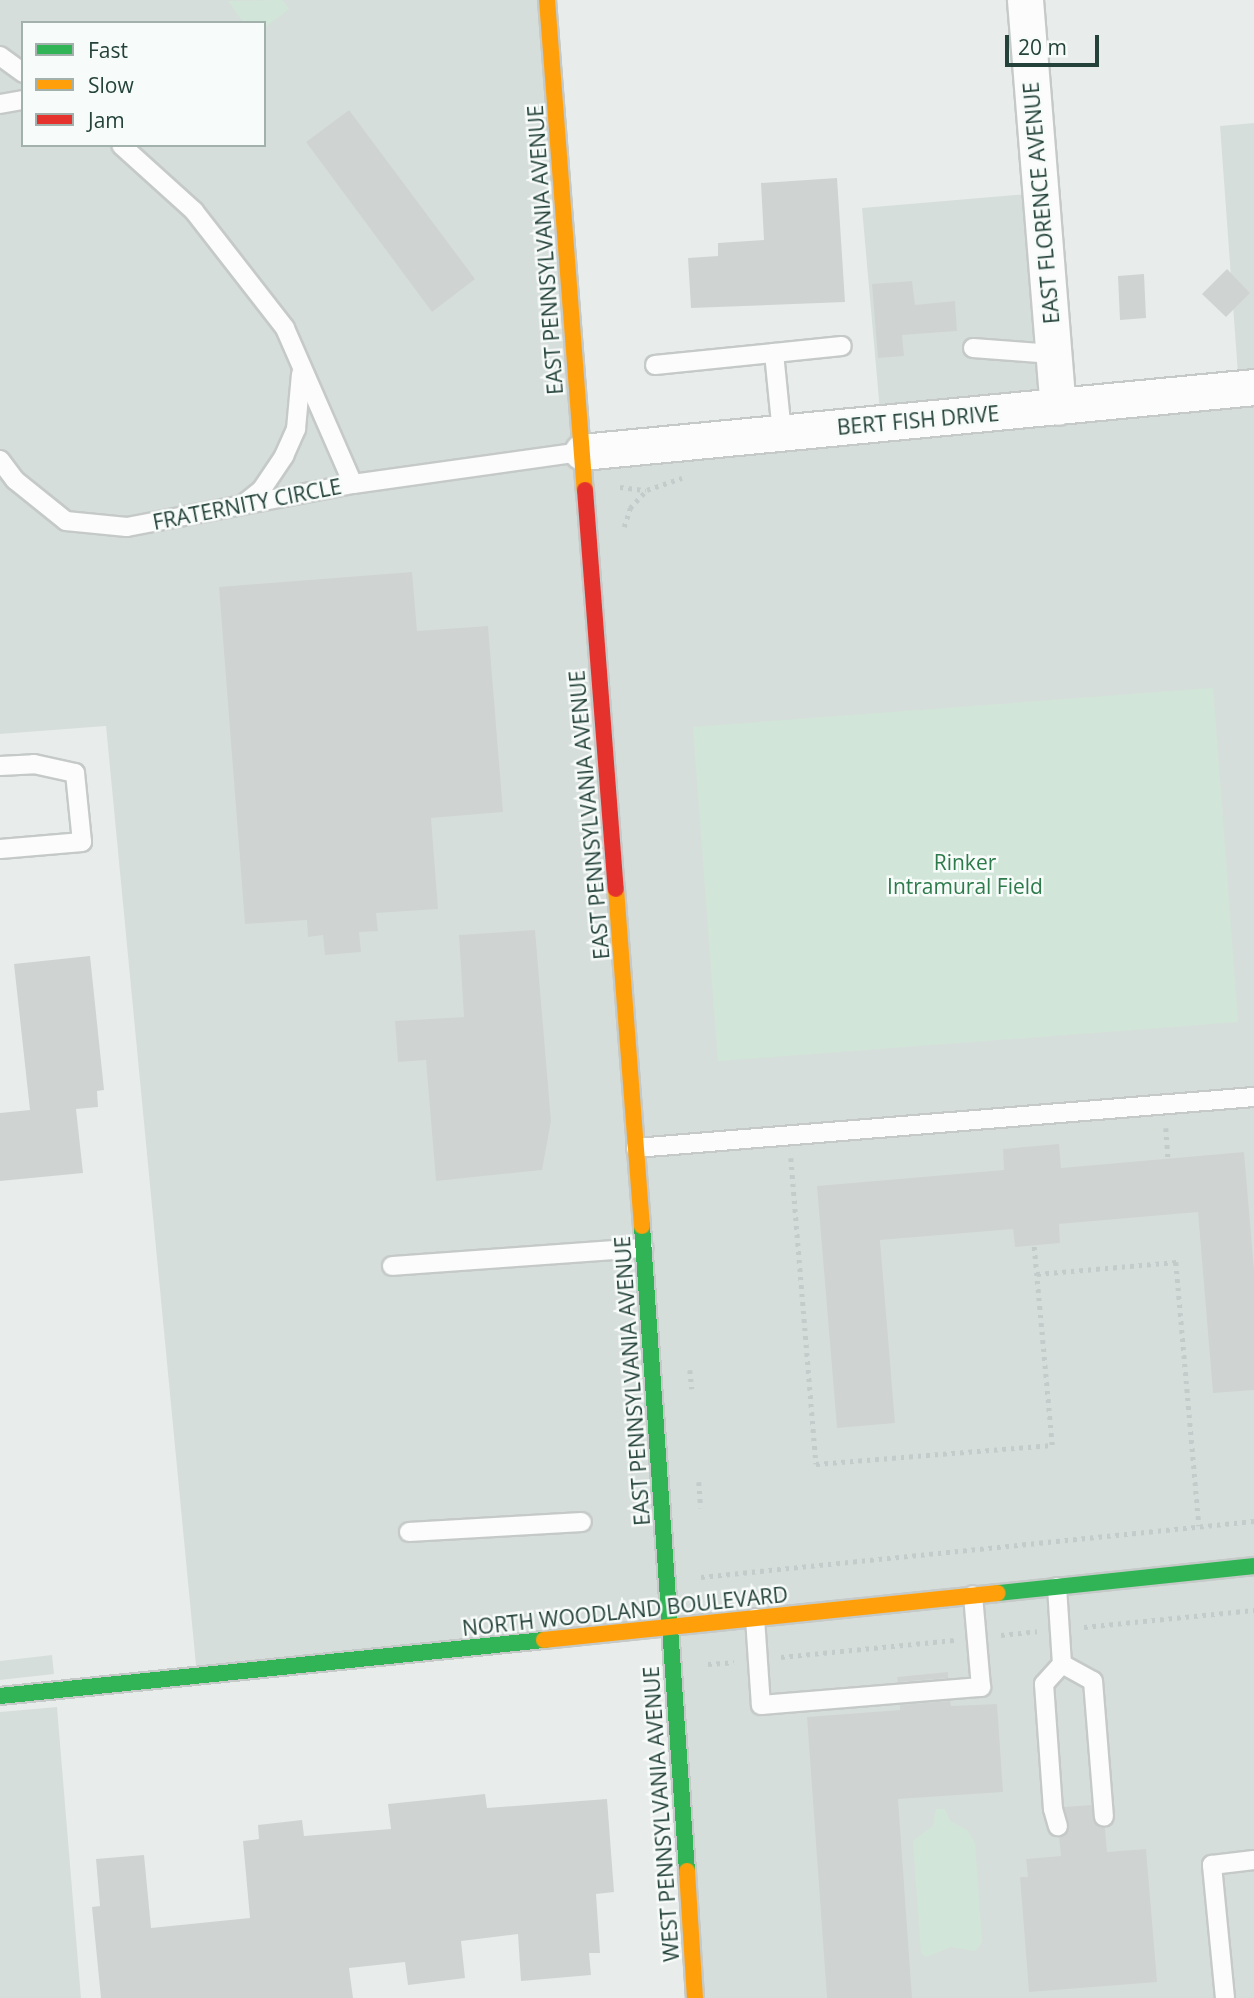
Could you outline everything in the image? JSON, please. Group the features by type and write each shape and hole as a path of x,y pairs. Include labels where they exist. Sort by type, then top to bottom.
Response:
{"street":[{"name":"EAST PENNSYLVANIA AVENUE","path":"547,0 636,1147 668,1628"},
{"name":"EAST FLORENCE AVENUE","path":"1025,0 1058,407"},
{"name":"BERT FISH DRIVE","path":"582,452 1254,387"},
{"name":"NORTH WOODLAND BOULEVARD","path":"0,1696 1254,1566"},
{"name":"WEST PENNSYLVANIA AVENUE","path":"668,1628 695,1998"}],"lane":[{"path":"0,56 21,72"},
{"path":"0,104 21,100"},
{"name":"FRATERNITY CIRCLE","path":"0,460 15,480 66,521 127,527 353,484 285,328 194,211 123,147"},
{"path":"655,365 842,346"},
{"path":"973,348 1054,354"},
{"path":"774,353 782,433"},
{"path":"242,505 274,472 296,429 301,365"},
{"path":"353,484 582,452"},
{"path":"0,766 34,764 75,773 82,842 0,849"},
{"path":"636,1147 1254,1097"},
{"path":"392,1266 643,1248"},
{"path":"409,1532 582,1522"},
{"path":"1057,1587 1062,1664 1044,1684 1053,1809 1058,1826"},
{"path":"755,1618 761,1705 981,1687 973,1595"},
{"path":"1062,1664 1093,1681 1104,1817"},
{"path":"1225,1998 1212,1865 1254,1860"}],"path":[{"path":"624,542 629,508"},
{"path":"1165,1121 1168,1158"},
{"path":"779,1152 790,1152 816,1464 1052,1446 1034,1246"},
{"path":"1037,1273 1176,1262 1199,1526"},
{"path":"707,1678 698,1577 1254,1521"}],"shaded area":[{"path":"0,0 547,0 582,451 881,423 862,208 1040,193 1058,407 1239,388 1220,126 1254,123 1254,1998 695,1998 668,1628 197,1676 106,726 0,734"},
{"path":"52,1655 54,1674 0,1680 0,1661"},
{"path":"57,1707 81,1998 0,1998 0,1712"}],"green space":[{"path":"282,0 289,9 266,26 266,21 243,21 228,1"},
{"name":"Rinker Intramural Field","path":"1213,688 1238,1022 718,1061 693,727"},
{"path":"936,1809 945,1809 950,1821 968,1831 975,1844 982,1942 975,1951 951,1947 926,1957 921,1952 913,1841 933,1826"}],"building":[{"path":"349,110 475,279 432,312 306,142"},
{"path":"837,178 845,302 691,308 688,258 718,256 718,243 764,240 761,183"},
{"path":"1227,269 1250,293 1226,317 1202,294"},
{"path":"1144,274 1146,318 1120,320 1118,276"},
{"path":"912,281 915,305 955,301 957,331 902,335 904,356 878,358 872,284"},
{"path":"412,572 417,631 488,626 503,812 431,818 438,909 376,913 378,931 359,932 361,952 325,955 323,935 308,937 307,920 245,924 219,587"},
{"path":"535,930 551,1121 542,1170 436,1181 426,1060 398,1062 395,1021 464,1017 459,935"},
{"path":"90,956 104,1090 97,1091 98,1107 76,1109 83,1173 0,1181 0,1113 30,1110 14,964"},
{"path":"1059,1144 1061,1168 1244,1152 1254,1270 1254,1390 1213,1393 1198,1212 1059,1224 1060,1243 1015,1247 1013,1229 880,1240 895,1423 837,1428 817,1186 1004,1170 1003,1149"},
{"path":"948,1672 948,1678 898,1682 897,1677"},
{"path":"950,1701 951,1706 997,1704 1003,1792 898,1799 912,1998 827,1998 807,1717 900,1710 900,1705"},
{"path":"485,1794 487,1808 607,1799 614,1892 596,1894 600,1953 589,1953 591,1975 521,1981 518,1934 461,1941 465,1978 408,1985 405,1962 349,1968 353,1998 101,1998 92,1907 100,1906 96,1859 144,1855 151,1928 250,1918 243,1841 259,1839 258,1825 302,1820 304,1836 391,1829 388,1804"},
{"path":"1092,1805 1094,1823 1105,1828 1107,1852 1146,1849 1157,1982 1029,1992 1020,1877 1028,1877 1026,1859 1061,1856 1059,1837 1069,1828 1064,1807"}],"traffic: fast":[{"path":"642,1226 687,1871"},
{"path":"998,1593 1254,1566"},
{"path":"0,1696 544,1640"}],"traffic: slow":[{"path":"547,0 585,490"},
{"path":"616,889 642,1226"},
{"path":"544,1640 998,1593"},
{"path":"687,1871 695,1998"}],"traffic: jam":[{"path":"585,490 616,889"}]}
